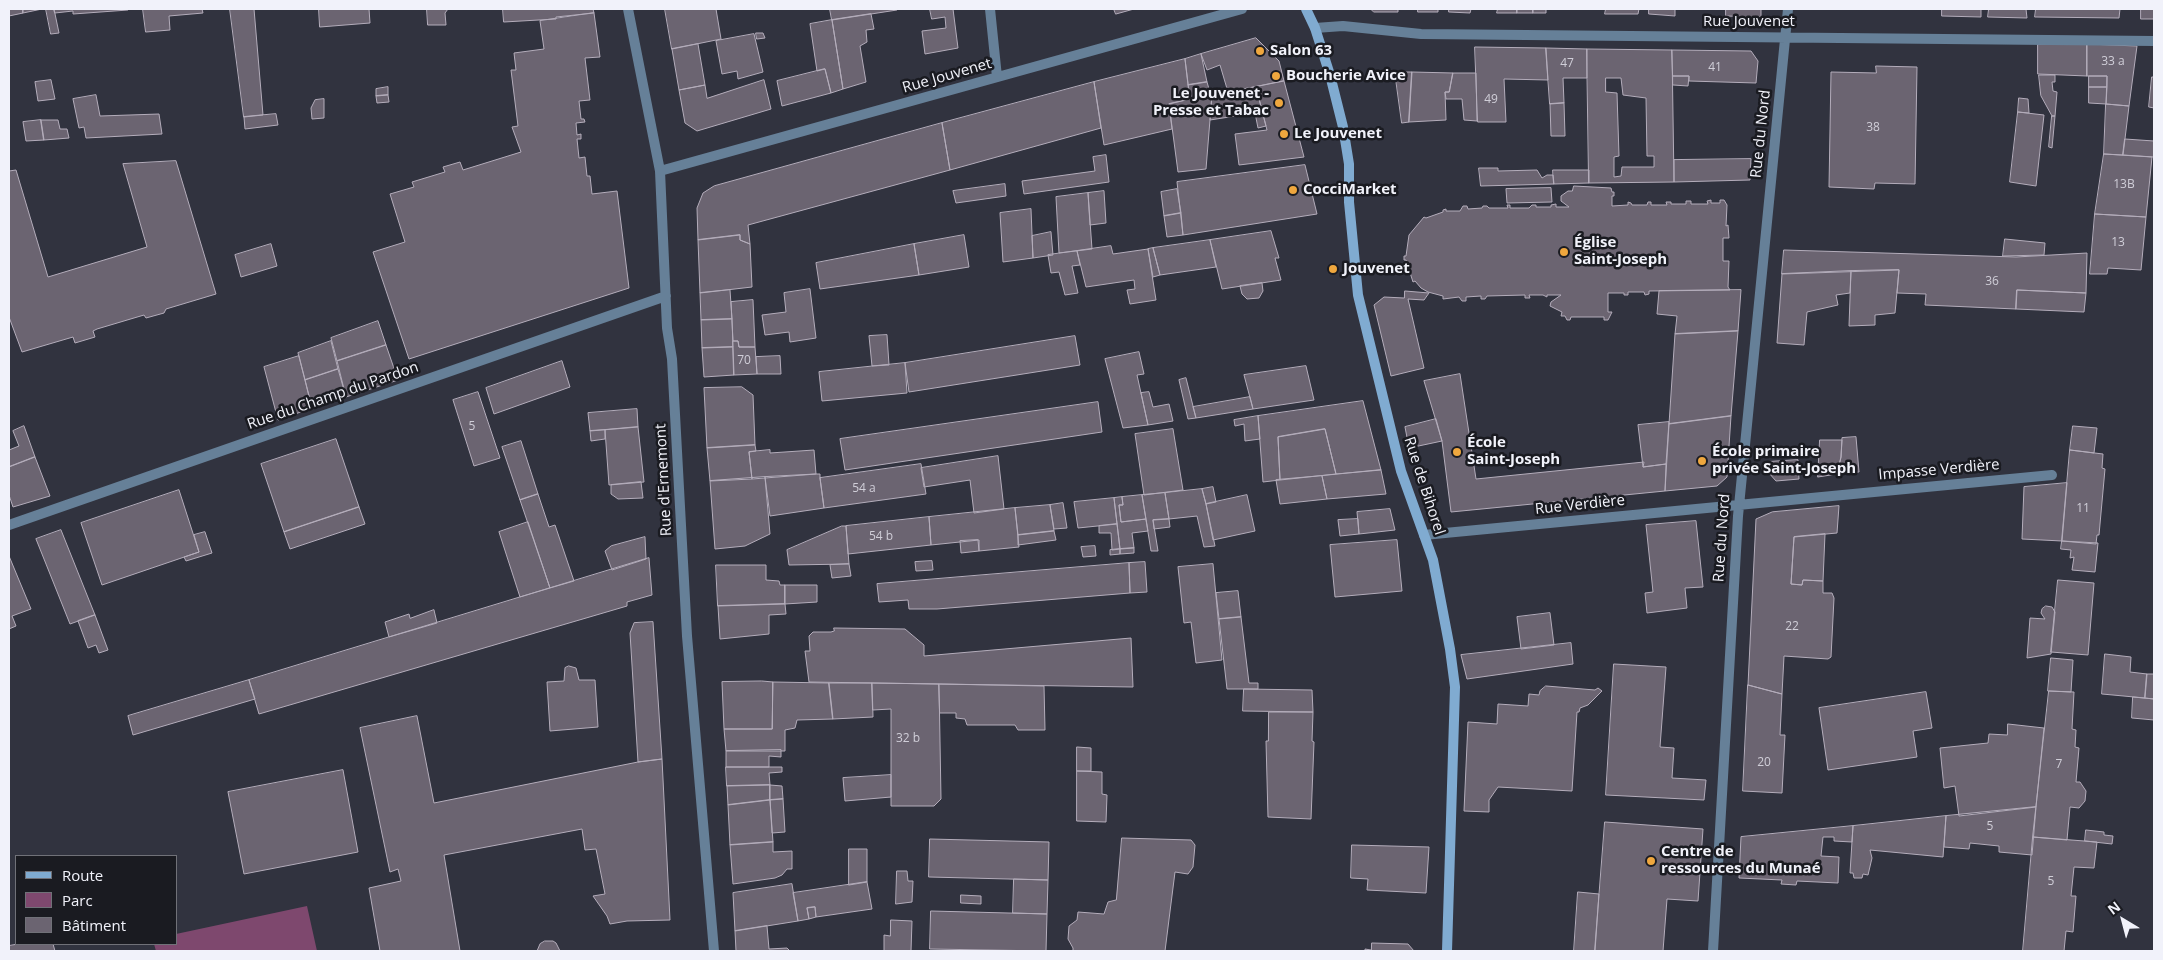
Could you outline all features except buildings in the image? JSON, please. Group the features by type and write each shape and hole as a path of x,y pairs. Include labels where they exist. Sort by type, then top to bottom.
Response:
{"street":[{"name":"Rue d'Ernemont","path":"628,9 654,131 660,172 688,636 714,951"},
{"path":"990,9 997,77"},
{"name":"Rue Jouvenet","path":"660,172 1242,9"},
{"name":"Rue de Bihorel","path":"1306,9 1332,84 1349,164 1349,202 1358,295 1401,470 1424,535 1439,590 1455,687 1447,951"},
{"name":"Rue du Nord","path":"1713,951 1738,505 1788,9"},
{"name":"Rue Jouvenet","path":"1314,28 1343,26 1421,34 2154,41"},
{"name":"Rue du Champ du Pardon","path":"9,525 666,296"},
{"name":"Impasse Verdière","path":"1738,505 2052,474"},
{"name":"Rue Verdière","path":"1424,535 1738,505"}],"green space":[{"path":"307,906 317,951 156,951 154,945 178,945 178,934"}],"place":[{"name":"Salon 63","path":"1260,51"},
{"name":"Boucherie Avice","path":"1276,76"},
{"name":"Le Jouvenet - Presse et Tabac","path":"1279,103"},
{"name":"Le Jouvenet","path":"1284,134"},
{"name":"CocciMarket","path":"1293,190"},
{"name":"Église Saint-Joseph","path":"1564,252"},
{"name":"Jouvenet","path":"1333,269"},
{"name":"École Saint-Joseph","path":"1457,452"},
{"name":"École primaire privée Saint-Joseph","path":"1702,461"},
{"name":"Centre de ressources du Munaé","path":"1651,861"}]}
